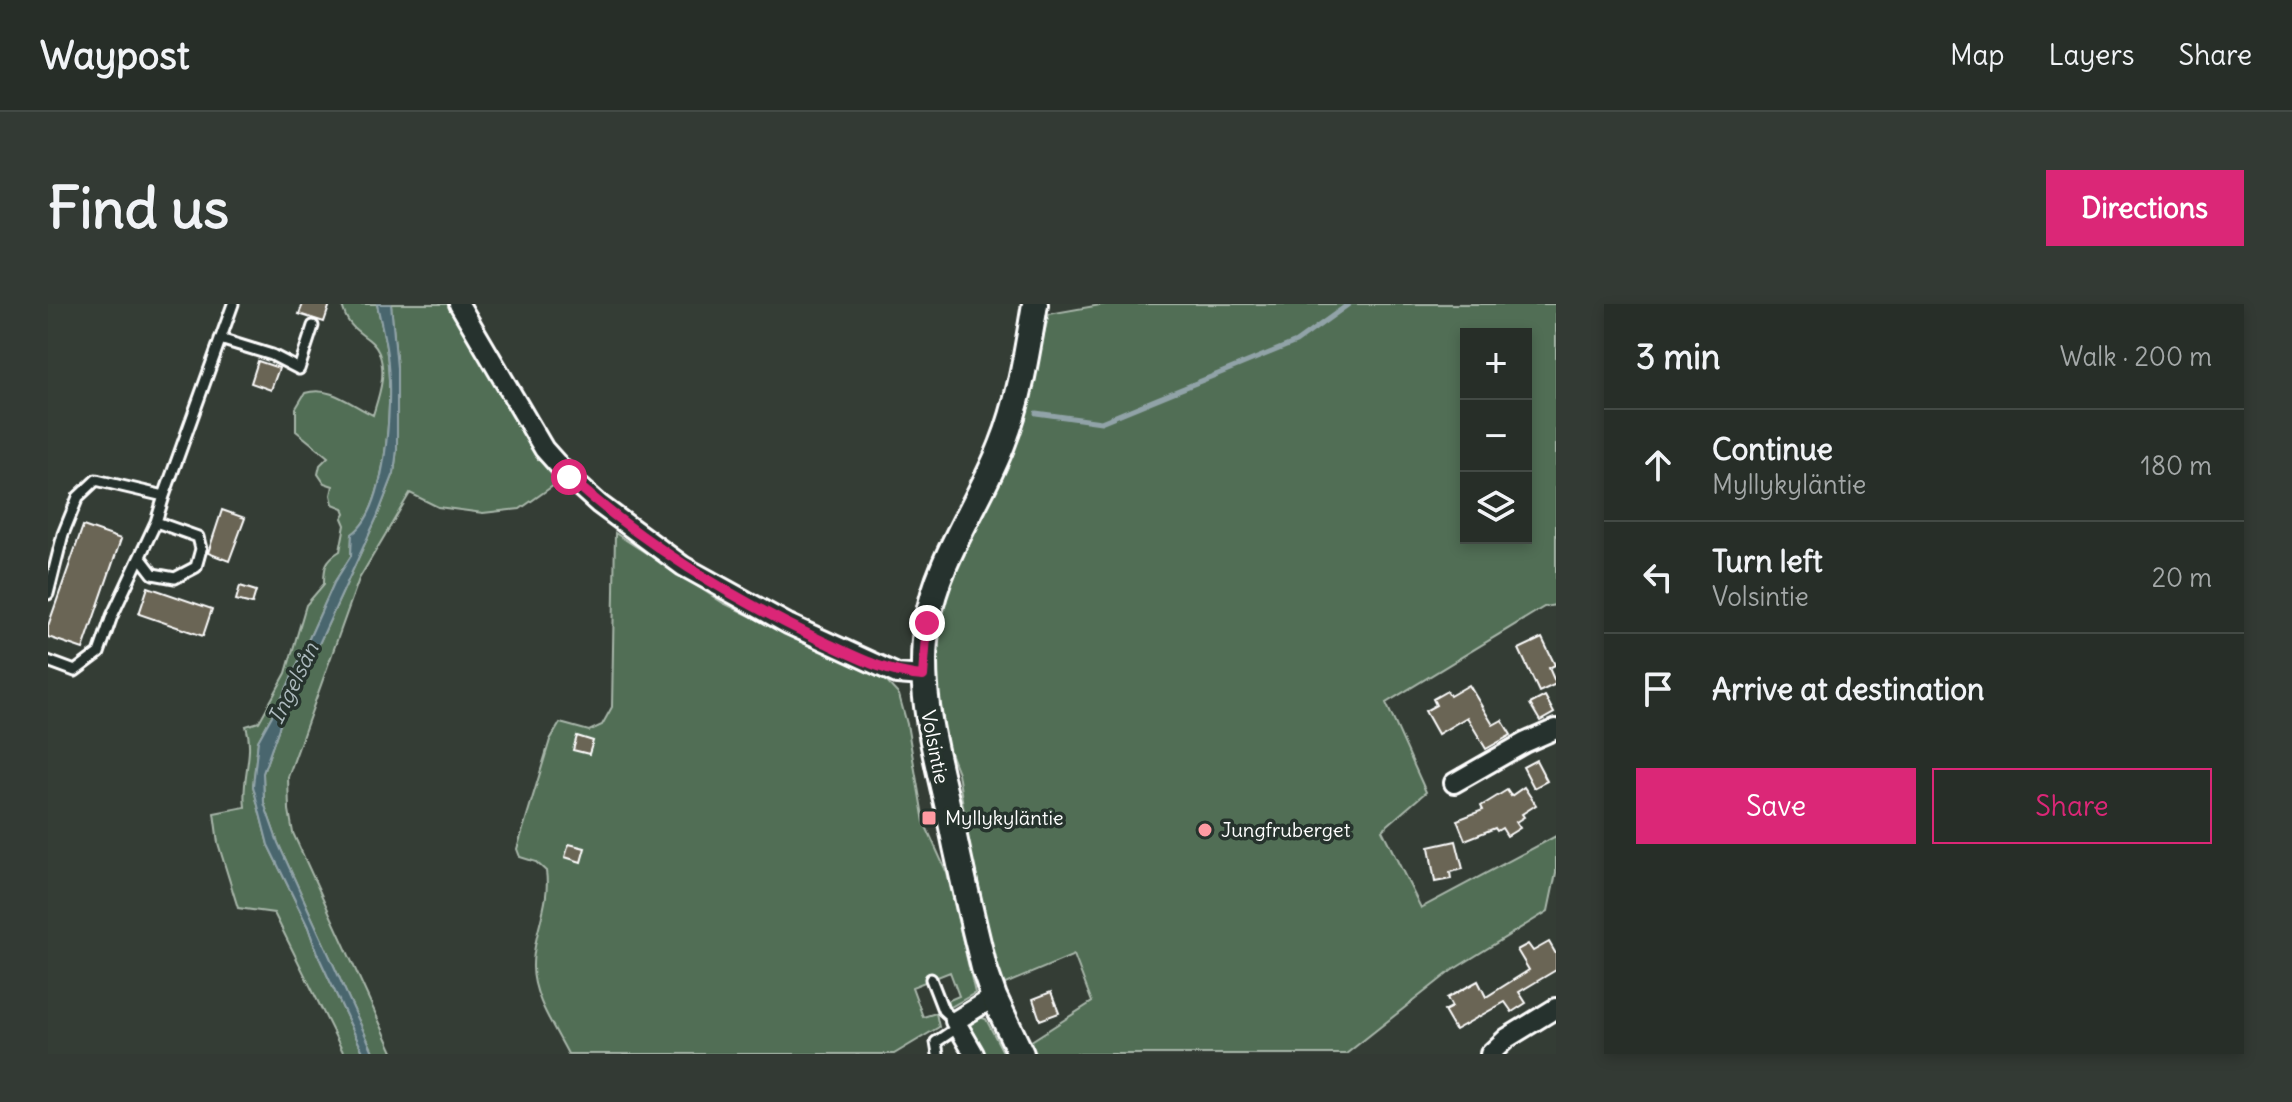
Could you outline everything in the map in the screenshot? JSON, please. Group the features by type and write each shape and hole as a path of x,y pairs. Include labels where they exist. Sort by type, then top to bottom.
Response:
{"street":[{"path":"459,304 544,449 599,504 683,566 788,624 897,674 923,676"},
{"name":"Volsintie","path":"1021,1054 994,997 981,955 931,734 923,676 927,623 933,598 944,563 1002,446 1015,409 1035,304"},
{"path":"1454,783 1524,743 1556,729"},
{"path":"974,1054 956,1024 994,997"},
{"path":"1490,1054 1507,1038 1556,1008"}],"lane":[{"path":"48,661 75,671 99,653 112,616 156,522 233,304"},
{"path":"220,339 272,355 299,369 313,326"},
{"path":"48,594 63,534 78,497 96,480 164,496"},
{"path":"140,557 153,574 175,578 196,567 201,549 198,537 156,522"},
{"path":"931,979 943,1010 956,1024 936,1042 938,1054"}],"green space":[{"path":"342,304 377,304 389,382 385,455 373,503 364,521 352,534 351,556 334,583 285,692 258,741 253,786 268,845 364,1054 344,1054 274,913 238,908 218,843 214,813 245,807 249,746 246,726 259,722 286,673 306,605 324,584 328,561 340,551 345,513 343,508 333,504 333,486 324,483 318,474 320,465 328,457 296,431 296,408 305,393 314,391 340,397 373,415 381,384 379,353 371,341 349,322"},
{"path":"391,304 448,304 557,483 520,509 483,513 438,507 410,493 359,579 288,777 293,833 394,1054 374,1054 278,843 264,803 263,773 287,705 307,670 394,473 397,368"},
{"path":"1106,304 1556,304 1556,605 1544,607 1386,703 1426,792 1382,830 1421,908 1556,836 1556,873 1548,911 1451,971 1346,1054 1030,1054 1025,1045 1092,1002 1074,955 998,987 977,896 958,773 942,732 933,679 942,592 1014,452 1049,314"},
{"path":"615,533 723,603 886,681 899,695 924,822 947,873 975,993 949,1008 947,1001 959,996 950,972 912,987 923,1017 936,1013 939,1027 894,1054 568,1054 551,1023 536,988 533,965 546,895 546,871 536,862 520,857 517,849 550,740 560,723 589,731 602,725 612,707"},
{"path":"973,1019 986,1019 1004,1054 981,1054 968,1028"}],"water":[{"name":"Ingelsån","path":"377,304 391,304 397,368 394,473 307,670 287,705 263,773 264,803 278,843 374,1054 364,1054 268,845 253,786 258,741 285,692 334,583 351,556 352,534 364,522 380,481 388,430 389,383"}],"building":[{"path":"303,304 330,304 324,322 299,314"},
{"path":"258,361 279,368 271,390 251,383"},
{"path":"222,510 245,518 229,561 208,553"},
{"path":"83,526 121,539 83,649 48,637 48,626"},
{"path":"240,586 256,591 252,604 236,600"},
{"path":"148,587 212,609 203,636 139,614"},
{"path":"1542,638 1555,665 1549,668 1556,684 1539,692 1519,649"},
{"path":"1469,685 1493,725 1502,720 1511,735 1486,749 1467,717 1438,734 1425,711 1436,705 1433,699 1447,691 1450,696"},
{"path":"1545,696 1554,713 1540,721 1530,704"},
{"path":"577,736 593,741 589,754 573,750"},
{"path":"1536,760 1547,781 1534,788 1523,767"},
{"path":"1524,787 1536,805 1516,822 1520,828 1507,836 1502,828 1497,831 1495,828 1465,840 1457,820 1483,810 1481,806 1507,790 1511,796"},
{"path":"1456,841 1463,869 1450,872 1451,879 1435,882 1429,847"},
{"path":"569,844 585,848 581,862 565,857"},
{"path":"1549,942 1556,954 1556,970 1519,992 1526,1003 1512,1012 1505,1002 1455,1030 1444,1011 1452,1007 1447,998 1478,981 1486,997 1529,970 1517,950 1528,944 1533,951"},
{"path":"1051,992 1059,1013 1040,1020 1033,999"}],"waterway":[{"path":"1036,413 1101,422 1296,342 1349,304"}],"place":[{"name":"Myllykyläntie","path":"929,818"},
{"name":"Jungfruberget","path":"1205,830"}],"route":[{"path":"569,477 646,541 683,566 788,624 897,674 923,676 927,623"}]}
